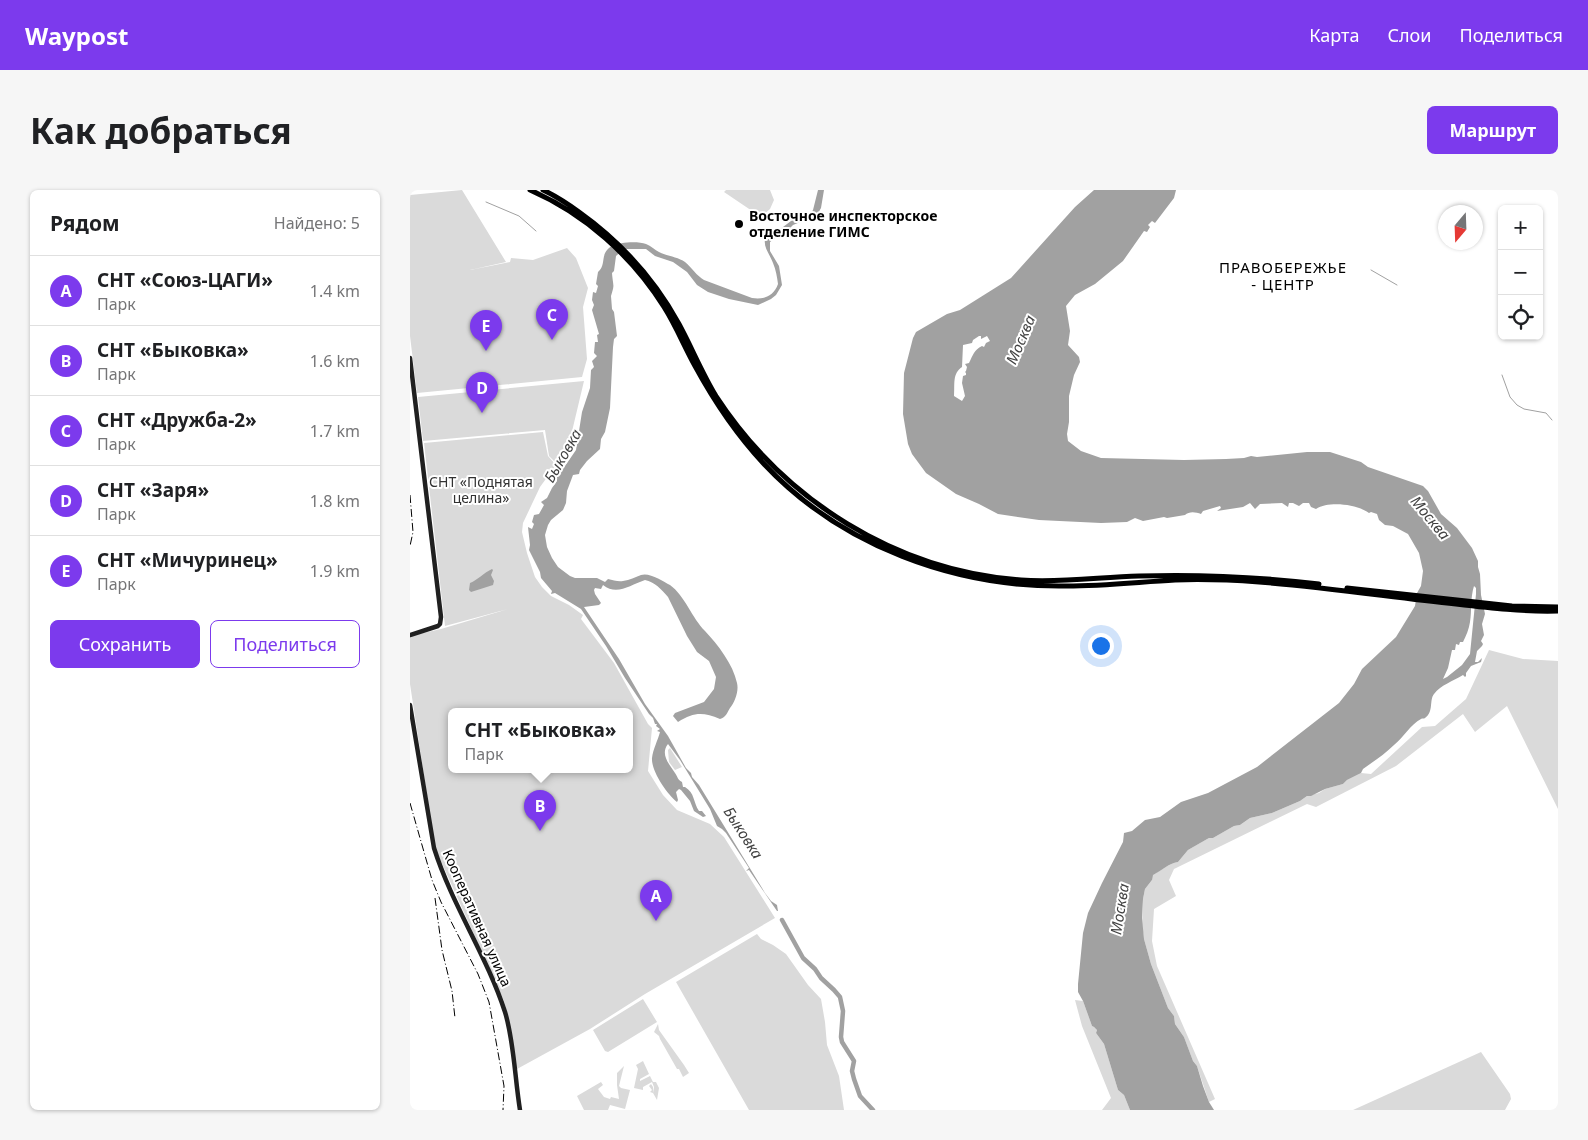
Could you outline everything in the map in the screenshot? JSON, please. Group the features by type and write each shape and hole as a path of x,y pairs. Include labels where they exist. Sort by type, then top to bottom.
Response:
{"main road":[{"path":"524,190 552,200"},
{"path":"530,190 552,200 588,221"},
{"path":"546,191 588,221 637,268 662,305 713,398 752,450 785,485 809,504 838,524 884,550 932,568 999,583 1066,586 1178,580 1257,582 1323,586 1466,605 1558,611"},
{"path":"410,358 441,620 440,624 435,628 410,635"},
{"path":"1548,609 1558,607"},
{"name":"Кооперативная улица","path":"410,705 434,848 505,1013 520,1110"}],"green space":[{"path":"462,190 506,262 470,270 510,262 511,258 533,260 567,248 576,258 588,288 583,307 587,359 582,377 417,393 410,336 410,195"},
{"path":"726,190 770,190 774,200 770,209 761,217 724,192"},
{"path":"584,381 569,444 557,464 549,456 545,430 423,441 418,397"},
{"name":"СНТ «Поднятая целина»","path":"543,432 548,456 556,465 540,487 523,523 522,532 535,577 551,596 583,615 581,619 614,663 652,728 648,771 663,795 677,810 710,824 724,837 775,918 645,994 590,1029 517,1069 515,1068 510,1024 504,1001 435,848 410,684 410,636 508,609 445,626 424,443"},
{"path":"1489,650 1523,659 1558,661 1558,809 1507,706 1475,732 1463,714 1396,766 1316,807 1307,804 1174,869 1169,880 1176,896 1154,909 1152,941 1157,966 1215,1099 1209,1102 1197,1066 1193,1061 1184,1037 1175,1024 1174,1016 1168,1008 1151,964 1144,939 1142,925 1143,899 1145,889 1152,880 1152,875 1178,862 1188,850 1209,838 1213,838 1234,826 1240,825 1250,818 1272,813 1307,796 1343,784 1361,773 1371,774 1422,727 1435,726 1466,699"},
{"path":"670,748 682,767 675,770 669,762 668,750"},
{"path":"757,934 761,939 786,954 808,985 821,999 827,1045 839,1076 844,1110 749,1110 676,982"},
{"path":"643,999 657,1022 608,1052 605,1051 593,1030"},
{"path":"1075,1000 1083,1001 1092,1026 1097,1030 1096,1033 1104,1044 1118,1090 1124,1095 1130,1110 1102,1110 1111,1098 1082,1026"},
{"path":"658,1024 659,1030 689,1073 683,1077 659,1036 654,1032"},
{"path":"1481,1052 1510,1094 1511,1099 1505,1110 1353,1110"},
{"path":"643,1061 649,1074 640,1079 640,1081 650,1076 653,1082 656,1082 659,1088 657,1100 653,1093 654,1087 652,1082 643,1087 643,1090 634,1088 638,1069 636,1065"},
{"path":"624,1066 619,1086 630,1090 625,1109 610,1105 608,1110 584,1110 577,1096 601,1082 603,1085 598,1089 604,1097 619,1099 617,1073"},
{"path":"651,1084 653,1087 653,1093 650,1092 652,1090 649,1086"}],"water":[{"path":"818,190 824,190 821,208 817,215 793,225 770,242 770,251 779,266 782,285 776,295 758,305 708,292 697,285 687,272 673,262 655,256 646,249 624,249 616,256 612,273 613,287 611,296 617,336 614,339 613,347 610,408 605,432 601,439 600,449 587,461 579,474 573,475 563,510 551,520 545,535 547,547 558,567 575,578 597,578 605,582 608,579 626,581 644,574 656,577 670,585 680,595 700,626 724,655 735,676 737,686 735,700 726,715 720,719 699,714 689,716 678,722 673,716 675,713 704,702 714,689 716,677 709,661 697,652 687,636 668,597 655,584 645,580 618,590 613,590 603,585 601,589 595,588 594,590 601,603 584,607 619,659 645,704 668,736 686,768 699,785 765,893 777,905 777,911 749,870 746,871 749,868 726,833 717,826 710,809 668,744 665,755 668,763 682,782 683,787 691,792 699,811 702,811 706,816 703,817 694,811 690,801 681,790 679,789 676,792 677,802 660,782 652,763 652,758 660,732 657,731 660,729 656,726 657,724 655,724 653,718 581,609 555,593 551,594 552,591 541,578 529,550 528,527 532,529 534,515 539,514 544,505 541,502 547,498 557,481 557,474 576,450 582,412 590,388 591,370 594,367 592,361 597,356 594,353 595,342 598,342 597,335 599,334 592,310 594,305 592,300 593,292 596,293 598,272 601,269 604,255 608,249 624,243 638,242 646,244 659,252 685,262 704,280 752,298 764,298 774,292 778,284 774,266 765,243 767,234 770,229 779,230 795,218 811,213"},
{"name":"Москва","path":"1094,190 1176,190 1174,198 1155,223 1152,221 1148,225 1150,227 1147,232 1144,231 1123,261 1095,284 1075,295 1066,306 1070,331 1068,345 1079,357 1080,362 1074,375 1069,396 1068,441 1081,451 1101,458 1226,459 1307,452 1330,452 1423,486 1428,491 1441,514 1457,528 1472,548 1478,561 1485,614 1482,624 1484,635 1481,641 1483,644 1477,651 1475,662 1482,658 1481,662 1471,666 1465,677 1463,675 1437,691 1433,697 1430,713 1425,718 1414,724 1397,742 1363,769 1361,773 1343,784 1307,796 1272,813 1250,818 1240,825 1234,826 1213,838 1209,838 1188,850 1178,862 1168,865 1153,875 1152,880 1145,889 1142,918 1144,939 1151,964 1168,1008 1174,1016 1175,1024 1184,1037 1193,1061 1197,1066 1209,1102 1214,1110 1130,1110 1124,1095 1118,1090 1104,1044 1096,1033 1097,1030 1092,1026 1078,992 1083,933 1088,913 1123,842 1124,833 1132,831 1145,820 1160,817 1181,802 1208,793 1257,767 1339,703 1354,684 1362,669 1396,637 1415,606 1423,571 1419,553 1408,534 1393,526 1385,525 1379,520 1377,514 1369,513 1357,507 1335,504 1316,509 1311,507 1309,503 1303,503 1299,506 1289,503 1288,507 1282,503 1260,504 1255,509 1250,503 1243,507 1217,511 1221,508 1220,506 1203,511 1201,514 1191,512 1185,515 1143,521 1135,518 1127,522 1101,523 1039,520 998,514 956,494 926,473 912,454 908,444 903,414 904,373 916,332 947,314 960,310 1011,278 1075,207","holes":["981,336 981,339 987,336 990,341 984,347 982,346 977,349 969,363 965,364 967,367 966,375 963,376 962,383 965,396 962,401 954,396 954,383 955,376 962,367 963,345 972,343","1474,586 1476,594 1470,654 1462,665 1443,679 1448,668 1452,650 1455,650 1456,644 1459,645 1460,642 1463,642 1468,630"]},
{"path":"492,569 493,585 471,592 469,590 470,583"}],"waterway":[{"path":"486,202 519,216 536,231"},
{"path":"1371,270 1397,285"},
{"path":"1502,375 1510,397 1517,405 1524,409 1546,413 1552,420"},
{"name":"Быковка","path":"782,920 803,958 840,997 843,1011 842,1042 854,1061 852,1071 860,1096 873,1110"}],"railway":[{"path":"410,495 413,532 410,546"},
{"path":"410,803 432,880 441,902 478,974 489,1002 504,1086 503,1110"},
{"path":"435,898 442,950 452,991 455,1018"}],"place":[{"name":"Восточное инспекторское отделение ГИМС","path":"739,224"},
{"name":"СНТ «Дружба-2»","path":"552,340"},
{"name":"СНТ «Мичуринец»","path":"486,351"},
{"name":"СНТ «Заря»","path":"482,413"},
{"name":"СНТ «Быковка»","path":"540,831"},
{"name":"СНТ «Союз-ЦАГИ»","path":"656,921"}],"district":[{"name":"ПРАВОБЕРЕЖЬЕ - ЦЕНТР","path":"1283,276"}]}
